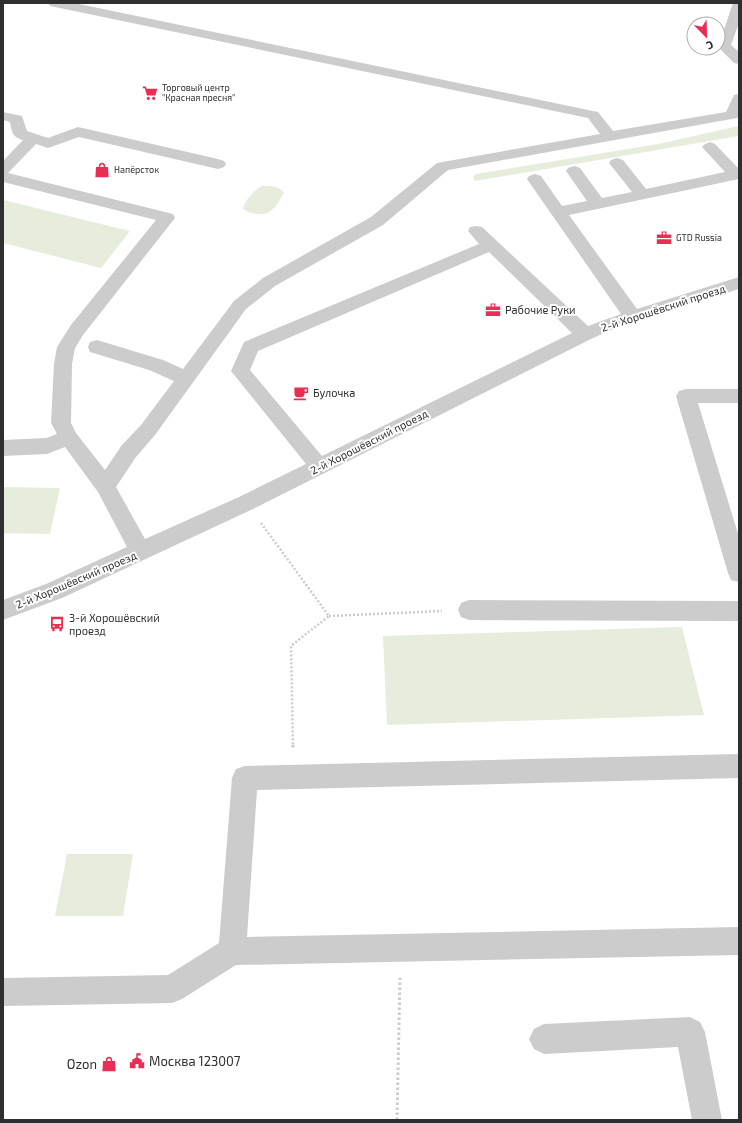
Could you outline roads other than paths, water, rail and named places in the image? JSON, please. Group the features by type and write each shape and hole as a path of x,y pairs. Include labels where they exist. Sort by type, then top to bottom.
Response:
{"street":[{"path":"55,3 593,115 610,137"},
{"path":"739,4 724,46 739,60"},
{"path":"105,486 129,450 148,430 240,305 269,282 377,221 443,166 732,115 739,98"},
{"path":"3,116 17,119 20,134 48,142 78,132 218,164"},
{"path":"3,170 33,138"},
{"path":"710,147 737,174"},
{"path":"618,163 642,194"},
{"path":"574,171 598,204"},
{"path":"558,212 737,174"},
{"path":"3,177 167,218 77,330 66,348 64,364 61,423 69,438 105,486 141,552"},
{"path":"535,179 633,317"},
{"path":"476,231 585,334"},
{"path":"320,467 240,371 251,347 491,245"},
{"name":"2-й Хорошёвский проезд","path":"3,610 54,591 246,503 585,334 633,317 739,284"},
{"path":"97,347 156,365 186,378"},
{"path":"739,396 686,396 739,574"},
{"path":"3,448 47,446 69,438"},
{"path":"469,610 739,610"},
{"path":"232,951 245,778 739,766"},
{"path":"3,992 172,989 232,951 739,941"},
{"path":"544,1039 690,1032 707,1120"}],"place":[{"name":"Торговый центр \"Красная пресня\"","path":"150,93"},
{"name":"Напёрсток","path":"102,170"},
{"name":"GTD Russia","path":"664,238"},
{"name":"Рабочие Руки","path":"493,310"},
{"name":"Булочка","path":"301,393"},
{"name":"3-й Хорошёвский проезд","path":"57,624"},
{"name":"Москва 123007","path":"137,1061"},
{"name":"Ozon","path":"109,1064"}]}
